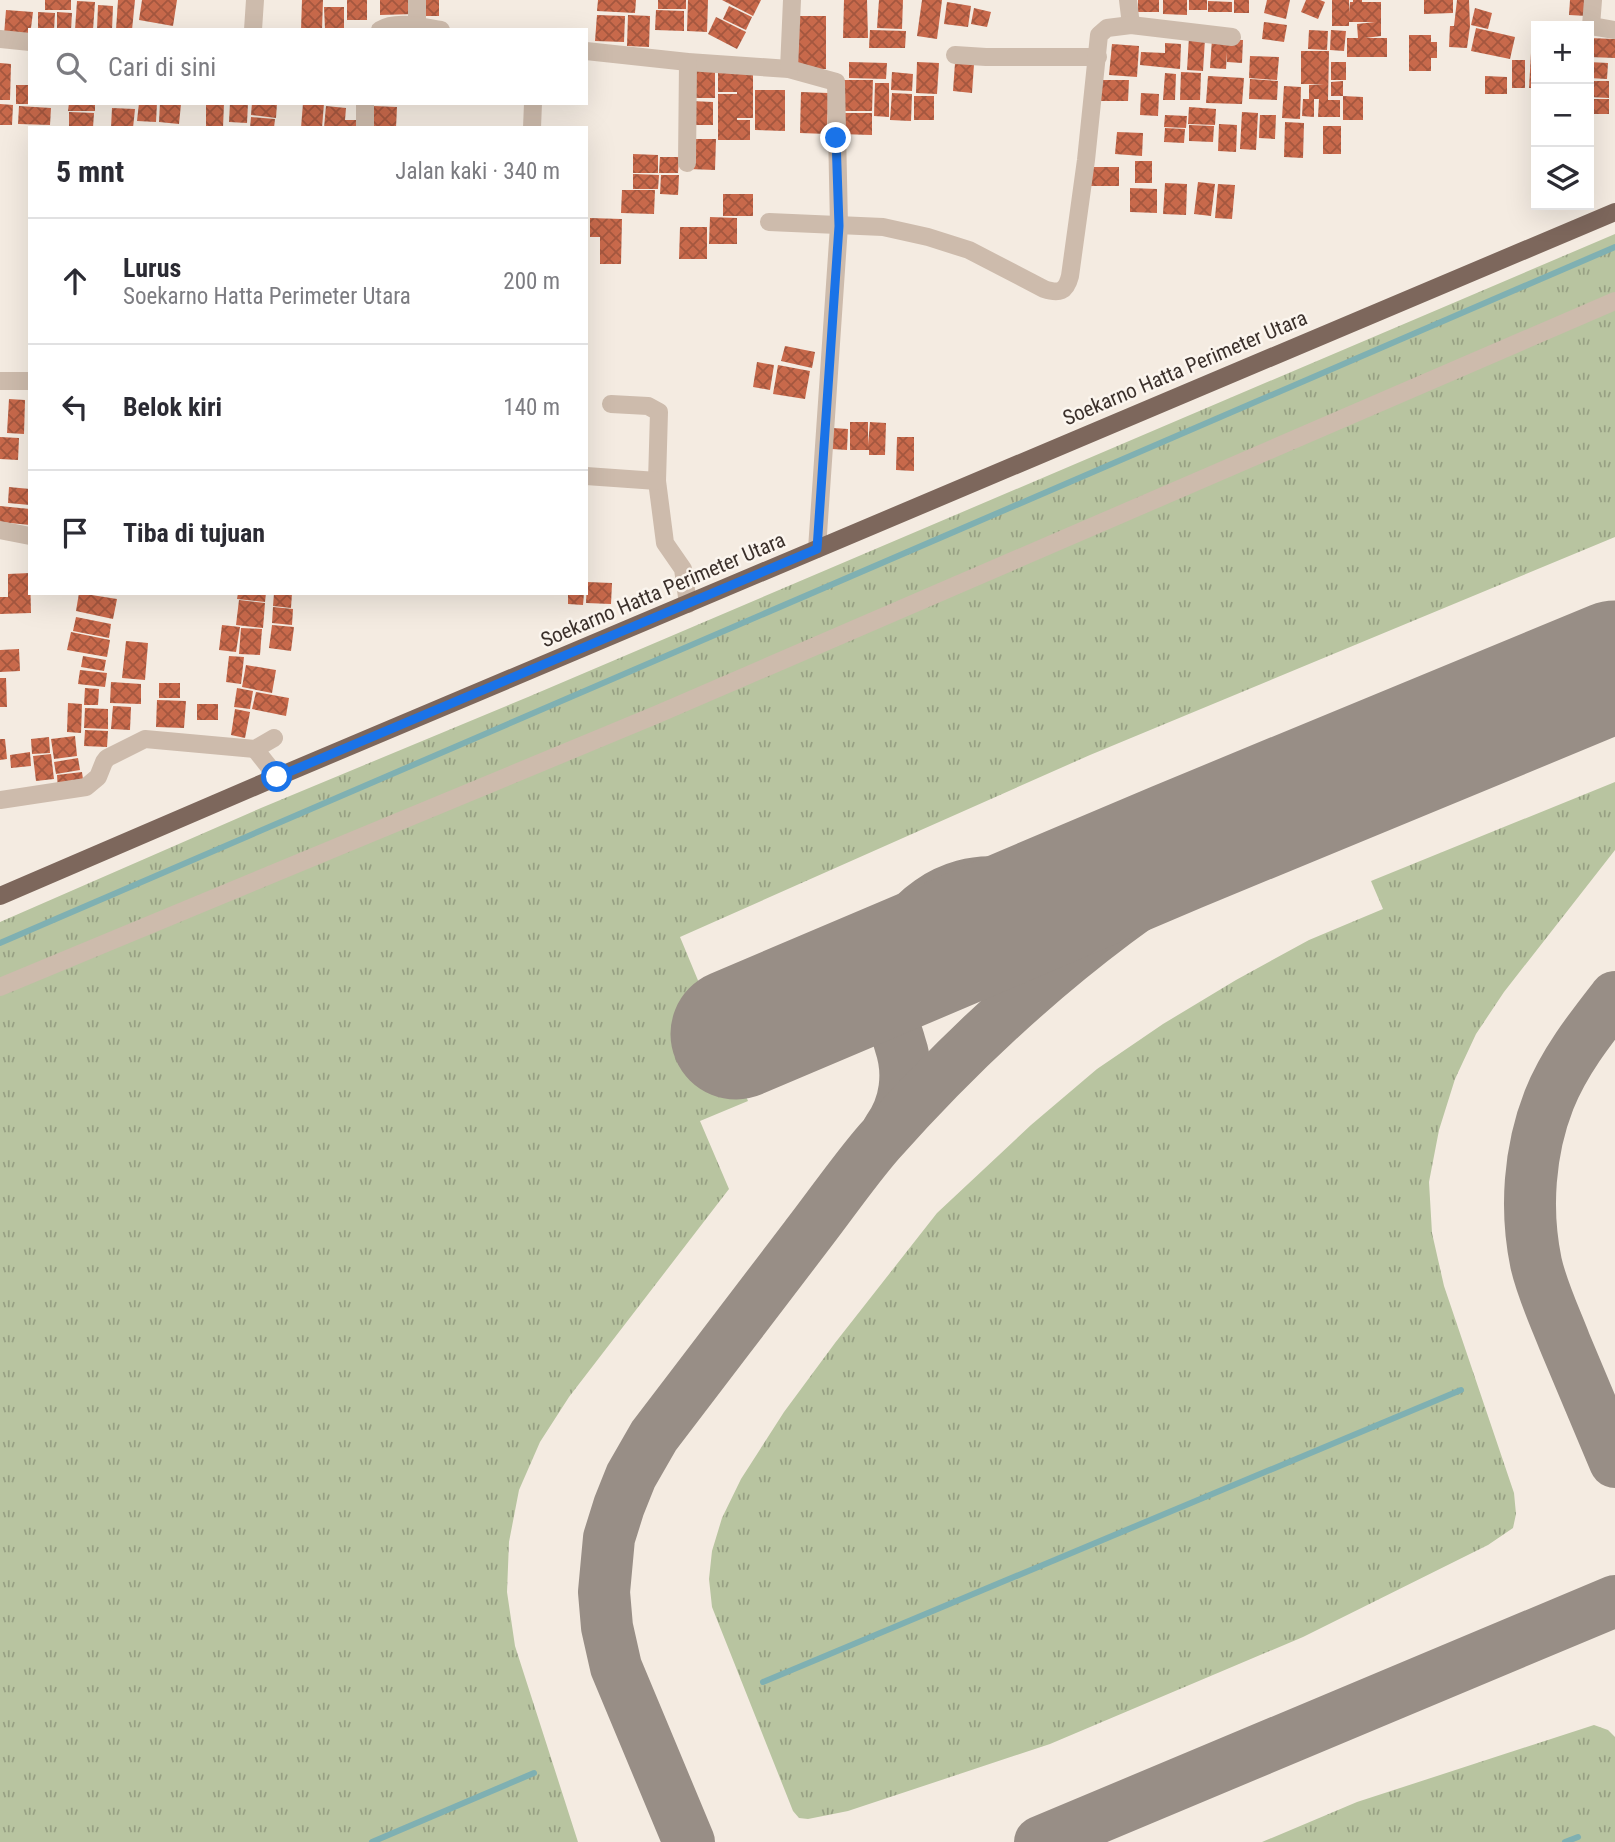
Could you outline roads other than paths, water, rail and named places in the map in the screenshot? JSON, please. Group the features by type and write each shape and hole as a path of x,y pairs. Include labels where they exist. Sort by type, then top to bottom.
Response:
{"main road":[{"name":"Soekarno Hatta Perimeter Utara","path":"0,896 1615,212"}],"street":[{"path":"253,28 255,0"},
{"path":"417,0 417,26"},
{"path":"789,69 792,0"},
{"path":"1128,0 1131,25"},
{"path":"1592,0 1591,26 1615,30"},
{"path":"383,28 388,25 429,28"},
{"path":"769,222 883,226 969,250 1044,289 1054,293 1062,291 1068,285 1070,276 1100,36 1107,28 1131,25 1232,37"},
{"path":"0,39 28,42"},
{"path":"588,51 789,69 836,82 839,226 817,549"},
{"path":"955,55 1098,57"},
{"path":"687,163 688,62"},
{"path":"365,105 365,126"},
{"path":"532,126 533,105"},
{"path":"0,987 658,714 1615,301"},
{"path":"0,381 28,381"},
{"path":"611,404 648,406 659,412 657,481 665,543 683,569 688,604"},
{"path":"588,476 657,481"},
{"path":"0,530 28,536"},
{"path":"0,800 86,787 98,777 107,758 145,738 255,749 274,738"},
{"path":"255,749 277,777"}],"waterway":[{"path":"0,943 1615,247"},
{"path":"763,1682 1461,1390"},
{"path":"372,1842 534,1773"},
{"path":"1565,1842 1578,1837"}]}
